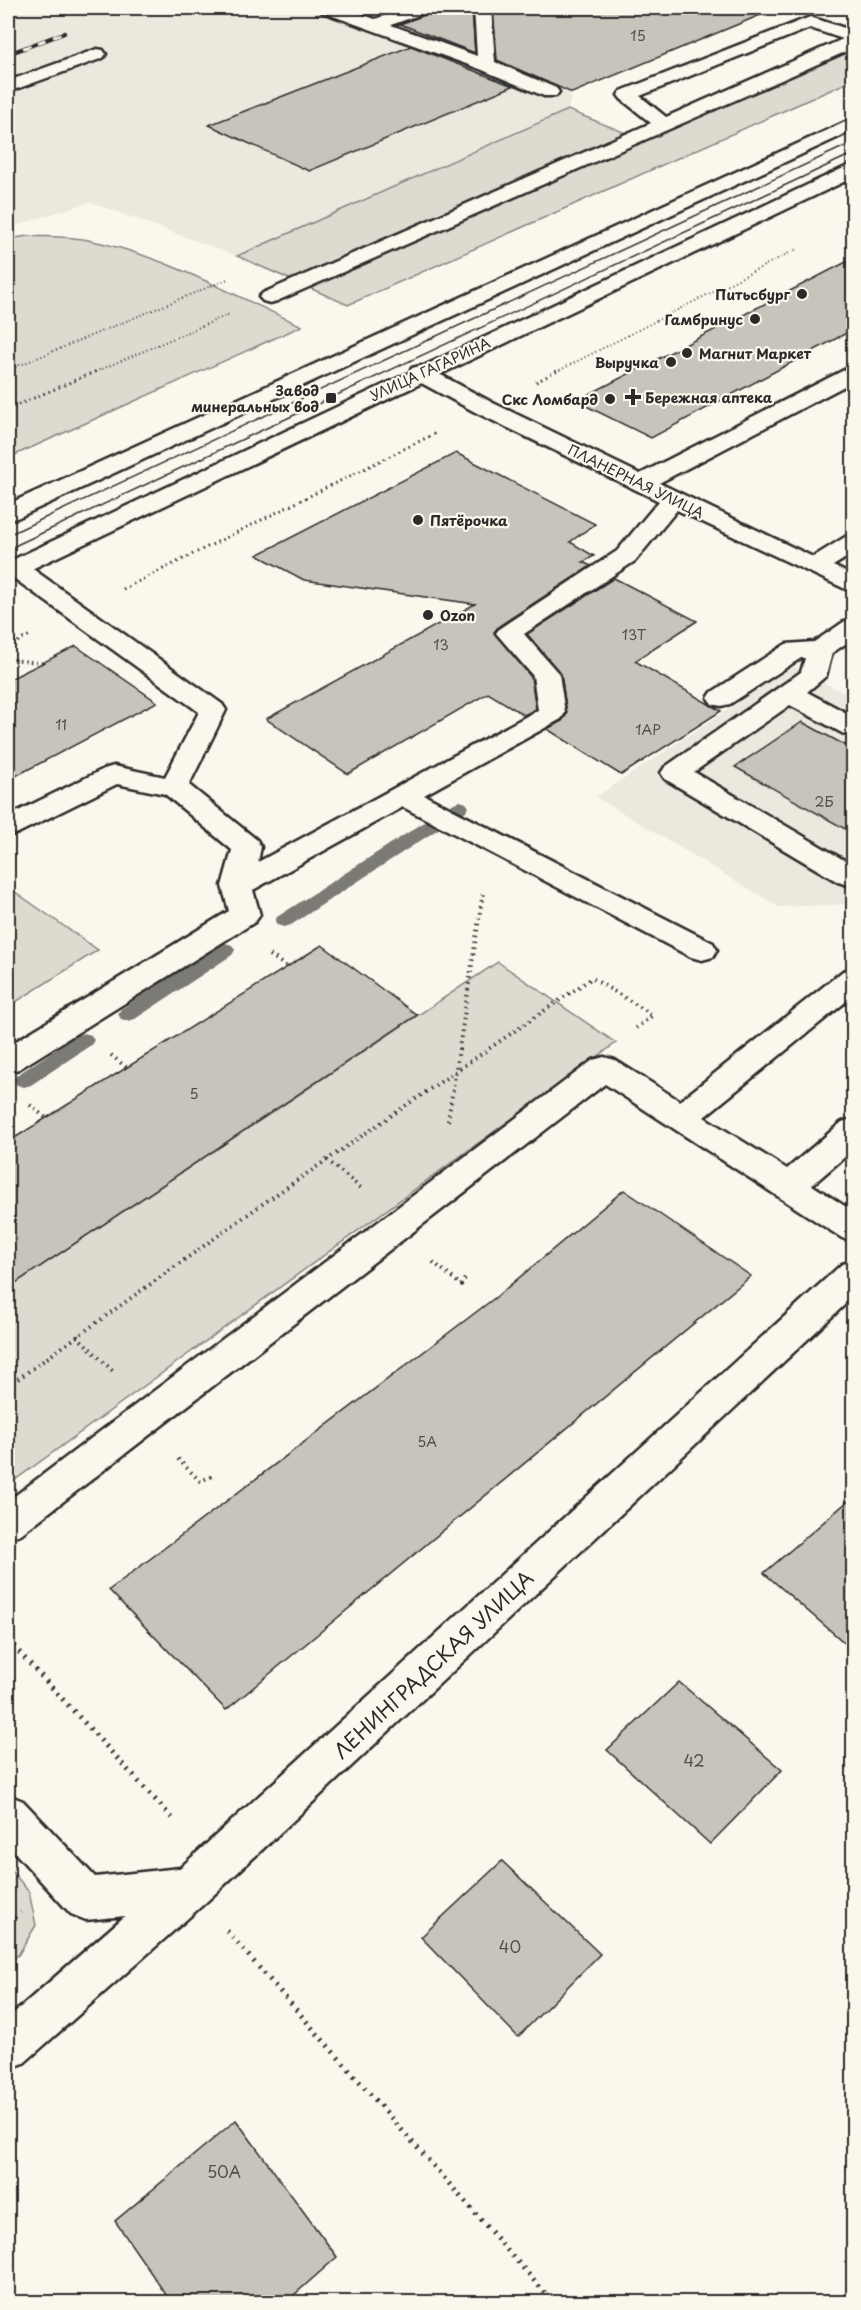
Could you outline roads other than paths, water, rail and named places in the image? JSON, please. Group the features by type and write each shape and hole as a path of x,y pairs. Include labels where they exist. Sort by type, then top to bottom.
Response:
{"street":[{"path":"328,8 486,65 550,92"},
{"path":"375,25 421,8"},
{"path":"483,8 486,65"},
{"path":"664,124 627,95 810,22 854,39"},
{"path":"270,297 854,39"},
{"path":"757,43 795,67"},
{"path":"8,87 97,54"},
{"path":"8,513 854,123"},
{"name":"УЛИЦА ГАГАРИНА","path":"11,569 420,373 851,173"},
{"name":"ПЛАНЕРНАЯ УЛИЦА","path":"369,347 485,408 854,586"},
{"path":"640,483 854,372"},
{"path":"237,886 552,713 546,674 509,633 626,556 673,499"},
{"path":"814,567 854,542"},
{"path":"11,569 213,710 174,787"},
{"path":"721,698 795,650 820,650 854,626"},
{"path":"820,650 813,676 675,773 848,875 854,871"},
{"path":"788,693 854,728"},
{"path":"8,827 114,775 174,787 247,847 237,886 245,915 8,1061"},
{"path":"402,795 702,950"},
{"path":"681,1118 854,978"},
{"path":"8,1522 604,1068 854,1229"},
{"path":"788,1187 854,1130"},
{"name":"ЛЕНИНГРАДСКАЯ УЛИЦА","path":"8,2047 190,1888 854,1274"},
{"path":"8,1815 86,1899 190,1888"}],"waterway":[{"path":"284,921 460,807"},
{"path":"128,1014 225,950"},
{"path":"24,1080 84,1040"}],"tram line":[{"path":"8,535 854,142"},
{"path":"8,549 854,153"}],"railway":[{"path":"8,54 64,33"}],"place":[{"name":"Питьсбург","path":"802,294"},
{"name":"Гамбринус","path":"755,319"},
{"name":"Магнит Маркет","path":"687,353"},
{"name":"Выручка","path":"671,362"},
{"name":"Бережная аптека","path":"633,397"},
{"name":"Завод минеральных вод","path":"331,398"},
{"name":"Скс Ломбард","path":"610,399"},
{"name":"Пятёрочка","path":"418,520"},
{"name":"Ozon","path":"428,615"}]}
